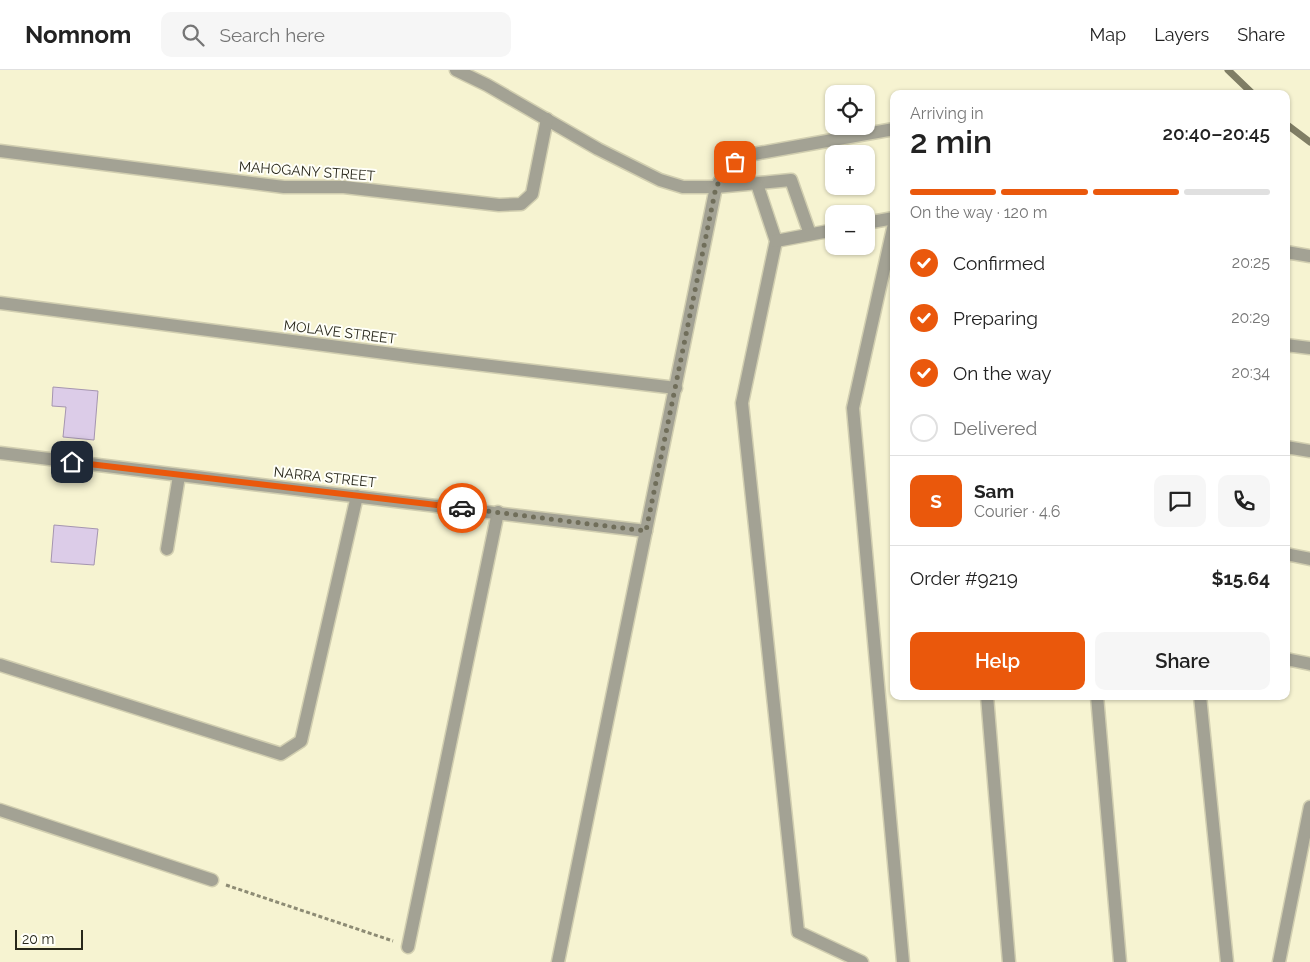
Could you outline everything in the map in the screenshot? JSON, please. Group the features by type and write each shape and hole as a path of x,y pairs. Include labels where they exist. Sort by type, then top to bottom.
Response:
{"street":[{"path":"456,70 487,85 598,149 660,180 683,187 716,187 791,180 810,234"},
{"name":"MAHOGANY STREET","path":"0,151 284,187 344,187 499,205 521,204 532,194 548,119"},
{"path":"558,962 716,187 735,162 754,154 890,130"},
{"path":"758,184 776,241 742,402 798,932 862,962"},
{"path":"875,221 890,219"},
{"path":"776,241 825,232"},
{"path":"890,242 853,408 903,962"},
{"path":"1290,253 1310,256"},
{"name":"MOLAVE STREET","path":"0,303 416,357 676,388"},
{"path":"1290,346 1310,348"},
{"path":"1290,448 1310,451"},
{"name":"NARRA STREET","path":"0,453 646,531"},
{"path":"167,549 179,476"},
{"path":"0,664 281,754 302,741 357,496"},
{"path":"408,947 498,512"},
{"path":"1290,555 1310,560"},
{"path":"1290,660 1310,664"},
{"path":"987,700 1009,962"},
{"path":"1097,700 1120,962"},
{"path":"1200,700 1227,962"},
{"path":"1279,962 1310,807"},
{"path":"0,810 212,880"}],"path":[{"path":"212,880 408,947"}],"building":[{"path":"53,387 98,391 94,440 63,437 66,407 52,406"},
{"path":"54,525 98,529 94,565 51,562"}],"waterway":[{"path":"1228,70 1249,90"},
{"path":"1290,127 1310,142"}],"way so far":[{"path":"462,508 646,531 716,187 735,162"}],"route":[{"path":"72,462 462,508"}]}
